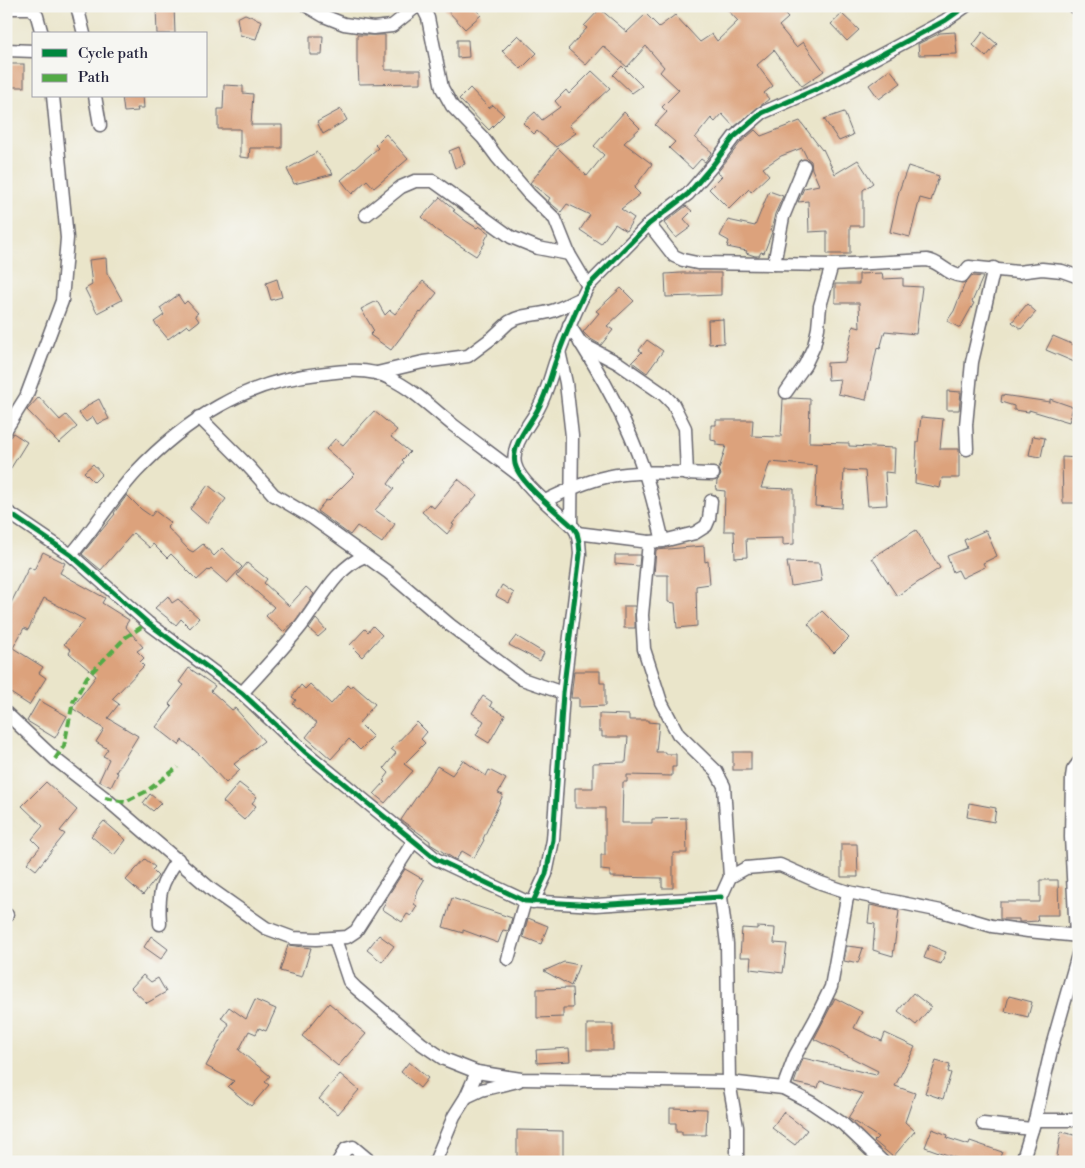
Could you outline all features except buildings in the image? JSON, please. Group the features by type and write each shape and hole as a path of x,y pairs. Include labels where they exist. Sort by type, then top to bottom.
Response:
{"street":[{"path":"77,6 84,32"},
{"path":"307,6 324,16 344,24 373,28 392,26 418,6 423,8 428,18 442,88 452,106 530,194 555,219 569,254 588,286"},
{"path":"520,476 515,465 516,446 540,407 569,325 588,286 649,224 688,194 734,137 762,113 820,88 902,42 946,20 966,6"},
{"path":"1074,6 1079,8"},
{"path":"6,8 32,8 37,16 41,32"},
{"path":"6,50 32,51"},
{"path":"6,429 26,397 62,301 68,238 53,98"},
{"path":"95,98 100,125"},
{"path":"774,264 783,217 804,166"},
{"path":"366,214 401,186 415,181 433,181 512,237 538,248 569,254"},
{"path":"649,224 674,256 697,263 832,264 927,260 935,262 950,274 962,276 969,267 994,268 1018,272 1062,271 1079,277"},
{"path":"786,392 805,365 814,346 820,306 832,264"},
{"path":"966,449 966,425 972,362 994,268"},
{"path":"375,374 423,362 468,356 514,318 553,311 582,298"},
{"path":"569,325 610,394 639,456 662,541"},
{"path":"580,343 618,363 663,394 672,404 685,428 687,474"},
{"path":"508,959 529,901 546,874 553,840 563,693 580,554 574,529 570,488 572,436 566,383 559,351"},
{"path":"71,555 91,532 136,472 199,417 233,397 297,376 345,371 387,376 403,385 520,476 574,529 649,542 662,541 695,533 706,526 709,519 711,501"},
{"path":"199,417 274,495 311,518 389,573 450,625 522,679 563,693"},
{"path":"545,501 570,488 607,476 645,473 713,474"},
{"path":"6,511 71,555 148,623 242,693 304,751 436,859 529,901 596,905 721,898"},
{"path":"649,542 642,615 644,649 660,702 678,734 716,771 724,786 730,877 721,898 727,944 729,1082 737,1128 738,1162"},
{"path":"242,693 300,627 342,571 354,561 365,556"},
{"path":"6,713 55,759 105,798 212,890 266,928 293,938 335,939 347,937 356,932 413,842"},
{"path":"730,877 746,868 780,865 821,883 848,892 940,910 992,926 1078,936 1071,838 1072,777 1073,770 1079,762"},
{"path":"160,924 158,905 160,890 165,878 178,859"},
{"path":"783,1088 795,1056 831,987 848,892"},
{"path":"335,939 349,981 422,1044 444,1059 477,1072 525,1079 729,1082 783,1088 812,1103 842,1124 883,1162"},
{"path":"1022,1162 1034,1124 1052,1046 1079,951"},
{"path":"435,1162 454,1116 466,1097 477,1072"},
{"path":"466,1097 481,1090 525,1079"},
{"path":"983,1124 1034,1124 1079,1120"},
{"path":"338,1162 346,1149 353,1147 371,1162"}],"marked path":[{"path":"55,759 64,746 73,702 87,677 126,637 148,623"},
{"path":"105,798 125,802 147,791 178,767"}],"cycle path":[{"path":"533,902 546,874 553,840 563,693 580,554 577,533 574,528 524,480 518,472 514,457 518,442 543,398 574,314 583,295 588,286 649,224 688,194 734,137 762,113 819,88 946,20 966,6"},
{"path":"6,511 71,555 148,623 242,693 304,751 436,859 525,901 596,905 721,897"}]}
